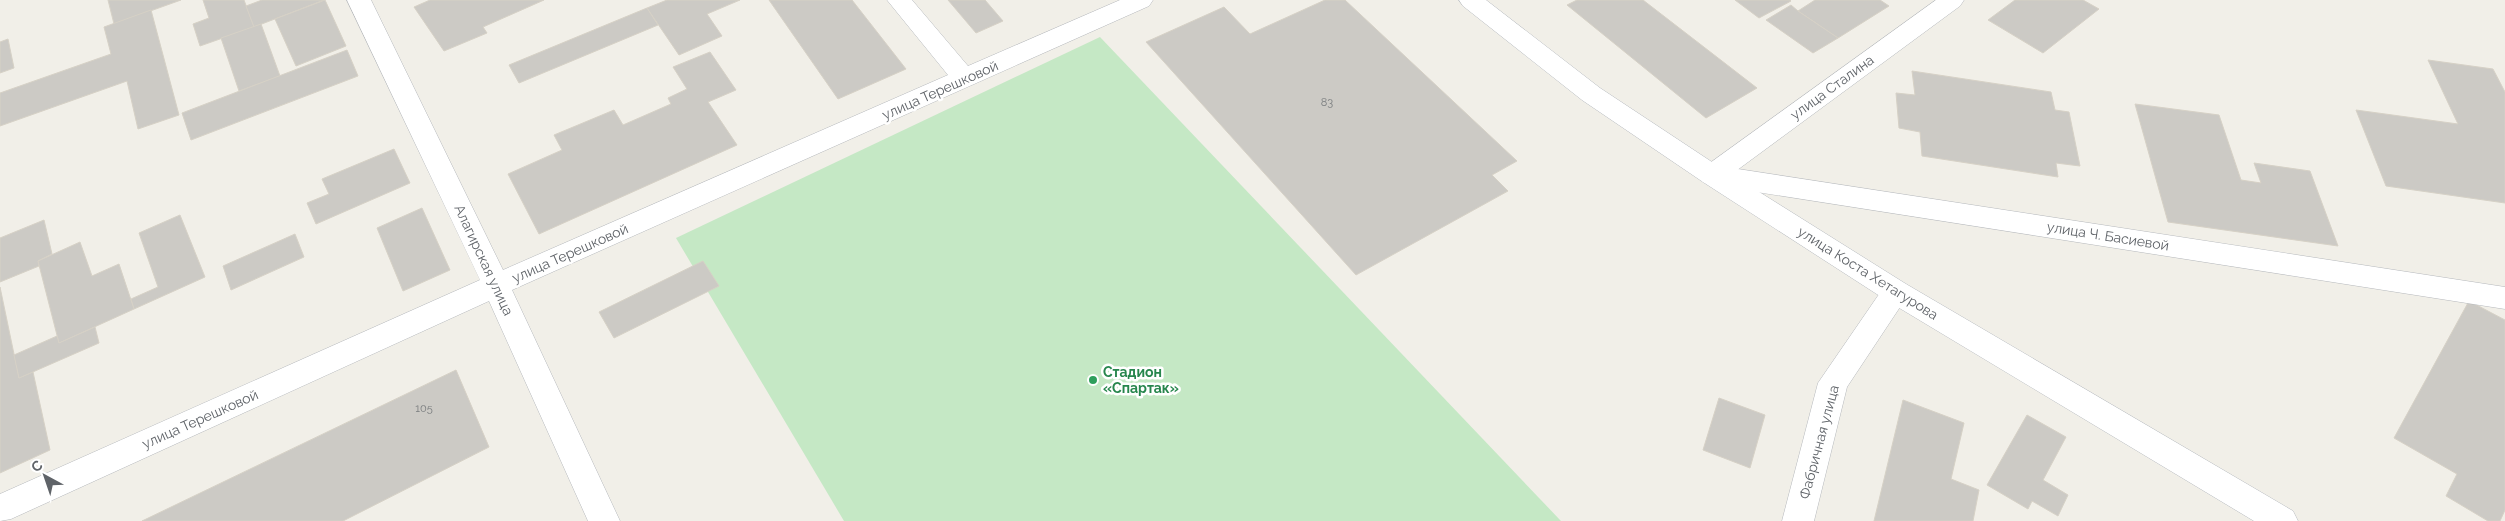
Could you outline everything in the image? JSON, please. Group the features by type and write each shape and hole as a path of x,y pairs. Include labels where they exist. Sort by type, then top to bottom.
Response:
{"street":[{"name":"Алагирская улица","path":"359,0 496,285 604,521"},
{"path":"899,0 965,79"},
{"name":"улица Терешковой","path":"0,510 496,285 1141,0"},
{"name":"улица Коста Хетагурова","path":"1471,0 1591,94 1712,175 1896,292 2282,521"},
{"name":"улица Сталина","path":"1712,175 1952,0"},
{"name":"улица Ч. Басиевой","path":"1712,175 2505,298"},
{"name":"Фабричная улица","path":"1798,521 1833,383 1896,292"}],"green space":[{"name":"Стадион «Спартак»","path":"1100,37 1561,521 844,521 676,238"}],"building":[{"path":"108,0 181,0 114,24"},
{"path":"203,0 244,0 254,27 200,46 193,24 209,18"},
{"path":"262,0 324,0 254,27 246,6"},
{"path":"325,0 346,46 296,66 275,19"},
{"path":"430,0 544,0 483,27 487,33 444,51 414,7"},
{"path":"667,0 740,0 707,14 722,36 679,55 647,8"},
{"path":"769,0 852,0 906,69 838,99"},
{"path":"948,0 985,0 1003,21 976,33"},
{"path":"1325,0 1345,0 1517,161 1492,175 1508,191 1356,275 1146,42 1224,7 1250,34"},
{"path":"1577,0 1643,0 1757,88 1706,118 1567,5"},
{"path":"1735,0 1790,0 1791,1 1759,18"},
{"path":"1815,0 1880,0 1889,6 1838,38 1798,11"},
{"path":"2015,0 2083,0 2099,9 2043,53 1988,20"},
{"path":"1791,5 1838,38 1813,53 1766,20"},
{"path":"647,8 658,25 519,83 509,65"},
{"path":"151,10 179,115 138,129 127,81 0,126 0,93 111,54 104,27"},
{"path":"261,24 280,76 239,91 221,38"},
{"path":"8,39 14,68 0,73 0,42"},
{"path":"347,50 358,76 191,140 182,113"},
{"path":"710,52 736,90 708,102 737,145 539,234 508,174 562,150 554,135 614,110 623,125 671,104 668,98 687,89 673,67"},
{"path":"2428,60 2493,69 2505,92 2505,203 2386,186 2356,110 2458,124"},
{"path":"1912,71 2051,92 2055,110 2069,112 2080,166 2056,163 2058,177 1922,156 1920,132 1899,128 1896,93 1915,95"},
{"path":"2135,104 2219,115 2241,180 2261,183 2254,163 2310,171 2338,246 2168,222"},
{"path":"394,149 410,183 316,224 307,203 329,194 322,179"},
{"path":"422,208 450,270 403,291 377,228"},
{"path":"180,215 205,277 134,309 131,299 158,287 139,233"},
{"path":"44,220 52,254 38,261 39,266 0,282 0,238"},
{"path":"295,234 304,257 231,290 223,266"},
{"path":"80,242 92,276 119,264 134,309 59,343 38,261"},
{"path":"703,261 719,286 614,338 599,312"},
{"path":"0,287 19,378 33,372 50,450 0,473"},
{"path":"2469,301 2505,320 2505,510 2500,521 2488,521 2446,496 2457,474 2394,438"},
{"path":"95,327 99,343 19,378 14,355 57,336 59,343"},
{"path":"456,370 489,447 343,521 142,521"},
{"path":"1719,398 1765,415 1750,468 1703,450"},
{"path":"1903,400 1964,423 1951,479 1979,490 1973,521 1874,521"},
{"path":"2027,415 2066,437 2043,480 2068,495 2058,516 2032,501 2028,509 1987,485"}],"place":[{"name":"Стадион «Спартак»","path":"1093,380"}]}
